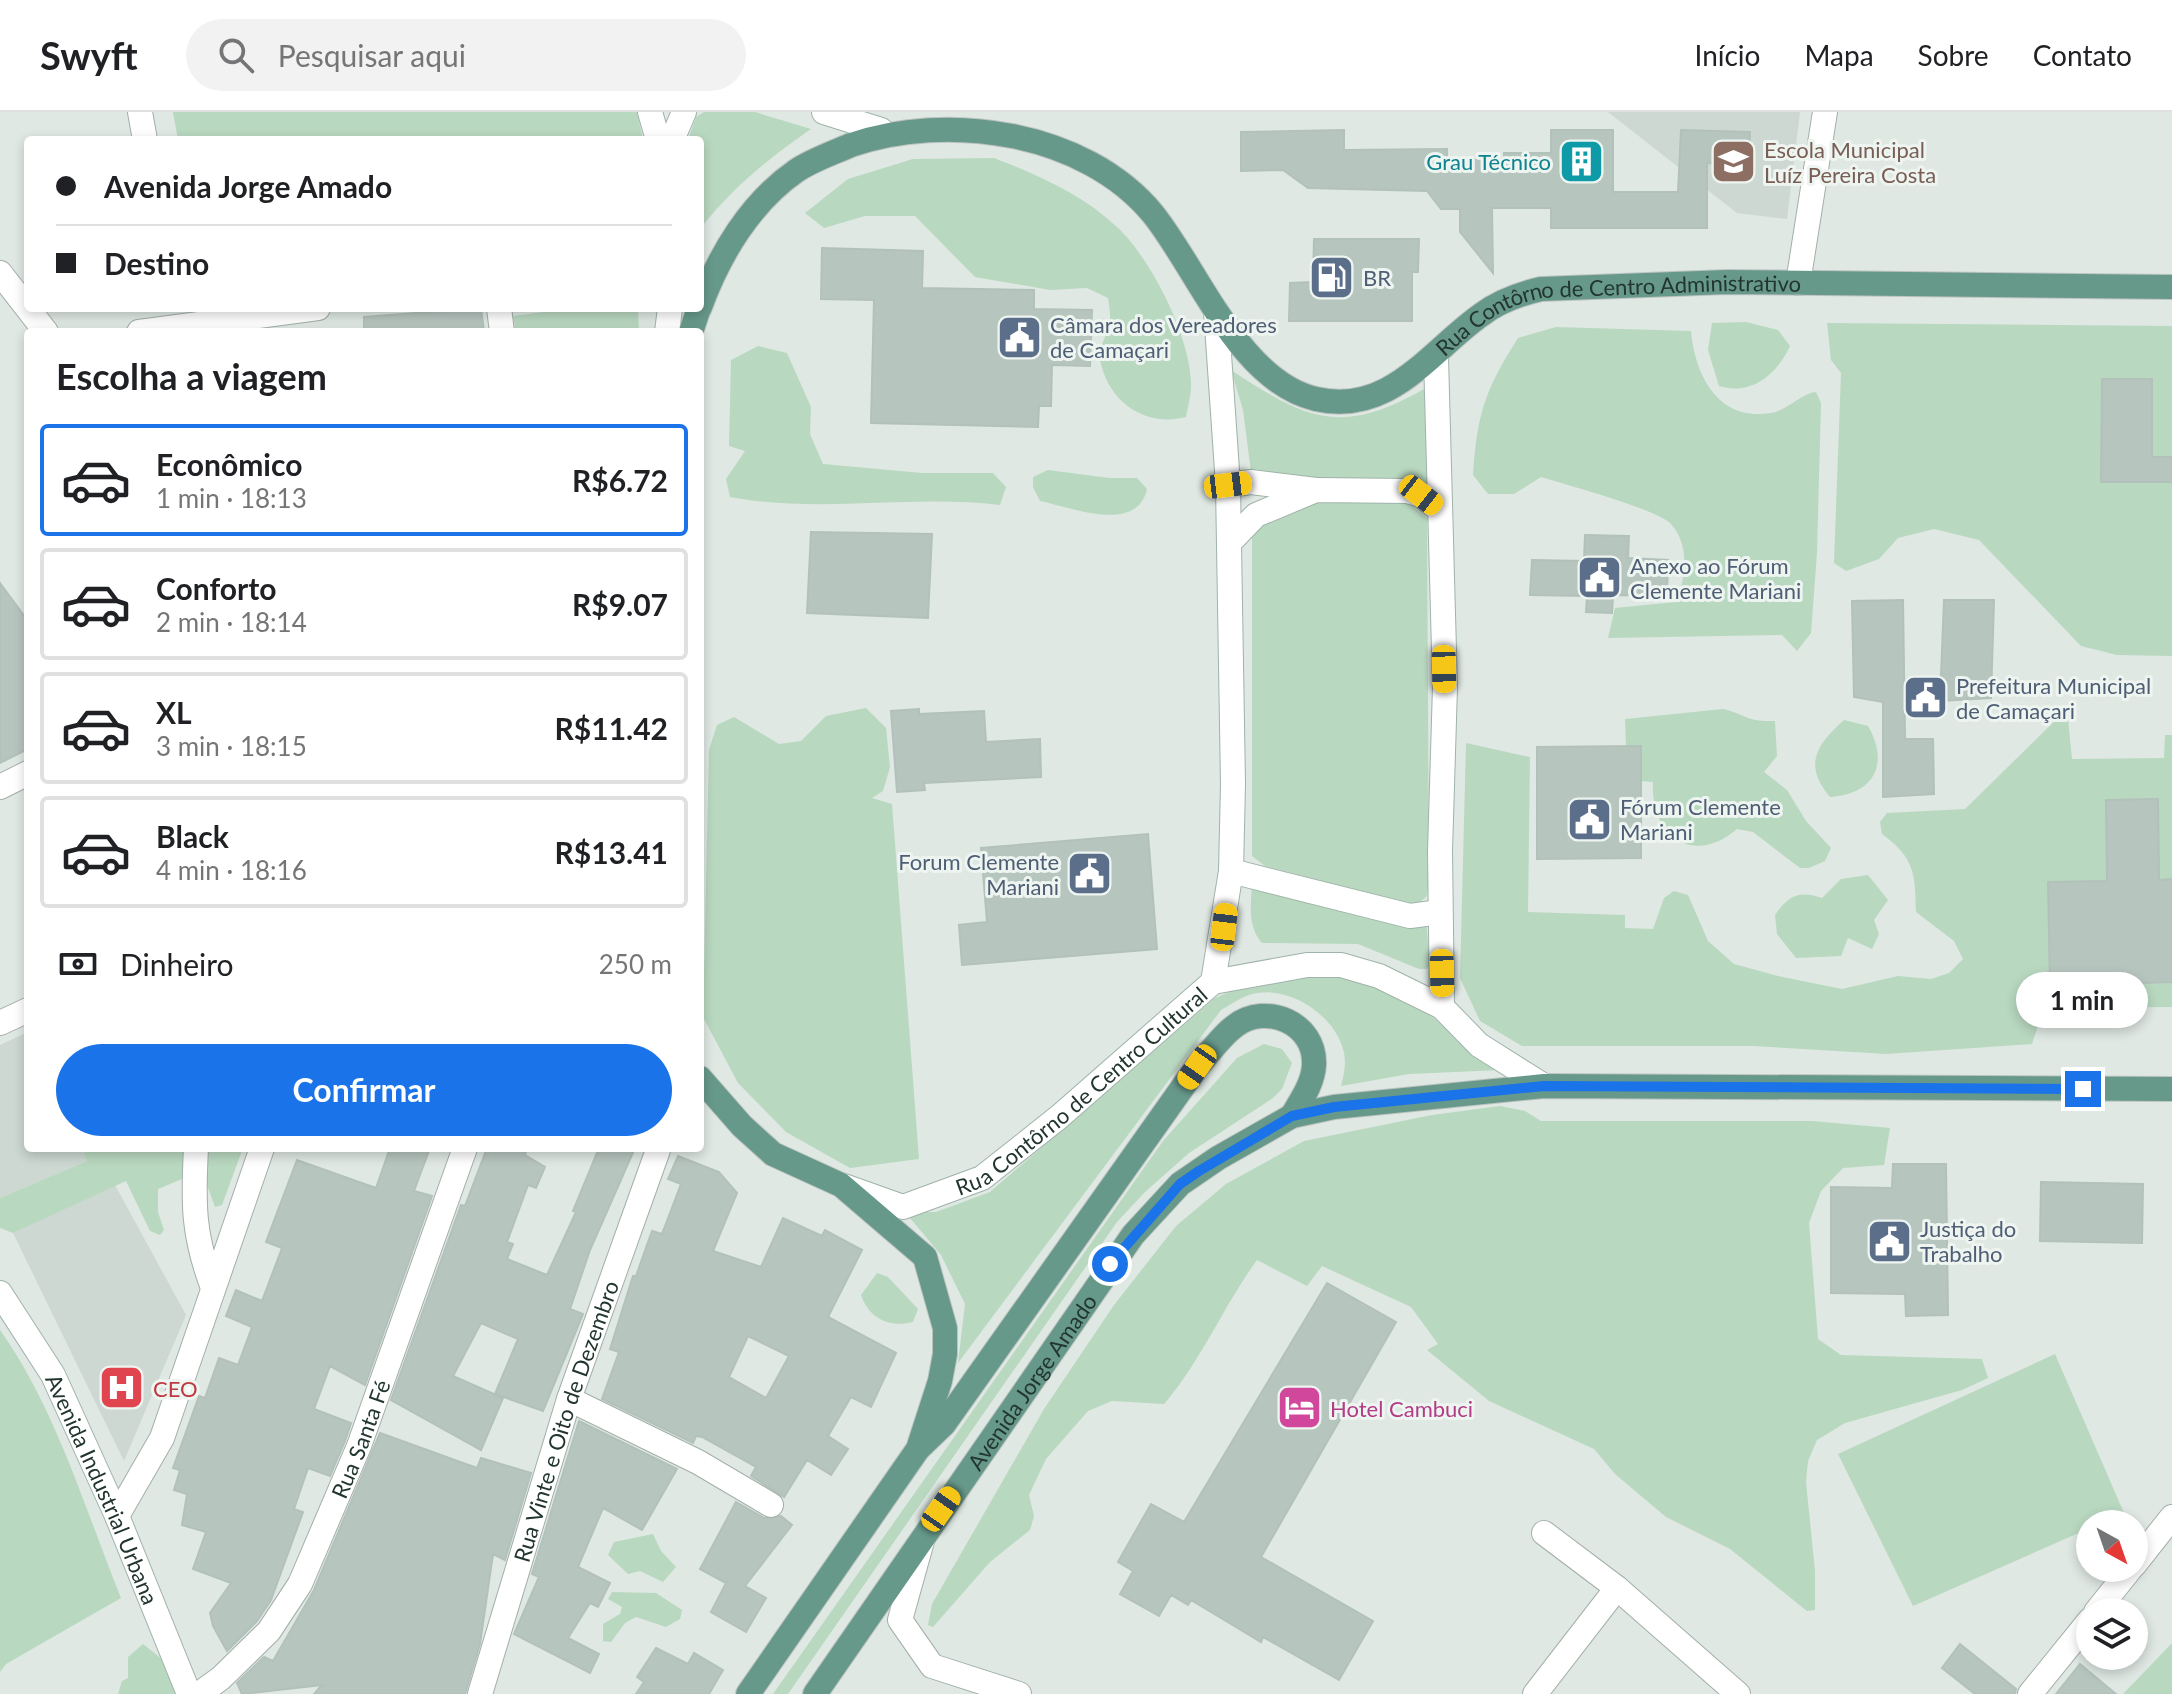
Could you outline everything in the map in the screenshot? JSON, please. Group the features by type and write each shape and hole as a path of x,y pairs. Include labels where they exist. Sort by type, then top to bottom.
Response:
{"main road":[{"name":"Rua Contôrno de Centro Cultural","path":"704,299 739,226 796,171 881,130 984,124 1028,133 1067,149 1123,186 1151,212 1216,311 1261,367 1297,394 1321,401 1346,401 1393,388 1436,357"},
{"name":"Rua Contôrno de Centro Administrativo","path":"1436,357 1481,314 1512,296 1541,289 1798,283 2172,287"},
{"path":"748,1694 918,1449 944,1424 1197,1067 1235,1025 1261,1014 1273,1016 1297,1026 1308,1040 1315,1062 1312,1080 1292,1116"},
{"name":"Rua Contôrno de Centro Cultural","path":"704,1083 742,1126 773,1154 841,1185"},
{"path":"1292,1116 1405,1097 1544,1086 2172,1089"},
{"name":"Avenida Jorge Amado","path":"815,1694 1110,1264 1140,1227 1180,1184 1251,1137 1292,1116"},
{"path":"841,1185 925,1257 945,1328 945,1354 918,1449"},
{"path":"829,1694 880,1600"}],"street":[{"path":"140,112 144,136"},
{"path":"650,112 657,136"},
{"path":"674,136 684,112"},
{"path":"824,112 881,130"},
{"path":"1798,283 1825,112"},
{"path":"0,273 24,304"},
{"name":"Rua Contôrno de Centro Cultural","path":"841,1185 903,1207 982,1178 1059,1117 1213,982 1231,871 1230,542 1216,311"},
{"path":"30,312 43,328"},
{"path":"150,328 179,317 256,312"},
{"name":"Rua Contôrno de Centro Administrativo","path":"1436,357 1445,687 1440,912 1442,1007"},
{"path":"1228,485 1251,482 1316,490 1407,491 1421,495 1440,510"},
{"path":"1230,542 1256,515 1316,490"},
{"path":"0,787 24,775"},
{"path":"1231,871 1260,881 1410,916 1440,912"},
{"path":"1213,982 1307,965 1341,965 1379,976 1442,1007 1479,1045 1544,1086"},
{"path":"0,1023 24,1012"},
{"path":"196,1152 192,1210 213,1288"},
{"path":"117,1516 162,1438 261,1152"},
{"name":"Rua Santa Fé","path":"199,1694 221,1678 269,1631 300,1584 359,1446 464,1152"},
{"name":"Rua Vinte e Oito de Dezembro","path":"480,1694 569,1399 657,1152"},
{"name":"Avenida Industrial Urbana","path":"0,1293 53,1375 117,1516 189,1694"},
{"path":"569,1399 698,1462 771,1505"},
{"path":"2148,1547 2172,1517"},
{"path":"925,1533 900,1620 932,1666 1019,1694"},
{"path":"1544,1533 1617,1588 1738,1694"},
{"path":"2107,1598 2120,1582"},
{"path":"1535,1694 1617,1588"},
{"path":"2030,1694 2076,1637"}],"shaded area":[{"name":"Escola Municipal Luíz Pereira Costa","path":"1608,112 1800,112 1787,219 1737,213"},
{"path":"24,1034 24,1152 83,1152 87,1161 0,1198 0,1045"},
{"name":"CEO","path":"115,1185 186,1315 124,1461 13,1233"}],"green space":[{"path":"173,112 637,112 642,136 177,136"},
{"path":"704,112 755,112 811,129 752,174 704,224 704,136 689,136 696,117"},
{"path":"994,158 1043,179 1089,205 1117,227 1143,258 1167,301 1185,346 1191,386 1186,417 1171,419 1143,415 1119,399 1111,387 1100,359 1110,323 1108,298 1087,288 1050,290 975,277 915,216 865,216 824,228 805,213 848,179 913,159"},
{"path":"544,312 638,312 639,328 515,328 513,316"},
{"path":"1746,322 1778,330 1790,346 1771,374 1762,380 1742,388 1719,386 1708,350 1712,323"},
{"path":"1827,323 2172,326 2172,656 2117,655 2081,646 1979,540 1934,529 1898,538 1879,559 1846,571 1834,563 1841,373 1831,360"},
{"path":"1556,327 1691,331 1698,364 1713,392 1723,403 1753,414 1783,409 1816,392 1821,403 1817,553 1811,633 1797,651 1782,635 1608,638 1615,608 1676,602 1682,583 1684,552 1671,524 1631,505 1541,477 1514,494 1488,494 1473,475 1480,419 1490,388 1507,356 1518,338"},
{"path":"758,346 787,353 811,407 810,434 823,464 922,473 993,473 1006,487 1000,505 966,502 797,504 730,497 726,479 745,451 729,446 731,360"},
{"path":"1231,370 1284,402 1328,416 1351,417 1374,412 1431,385 1430,487 1414,479 1257,477 1251,472 1243,410"},
{"path":"1048,470 1109,478 1137,478 1147,489 1141,503 1131,511 1117,514 1086,512 1040,501 1033,487 1033,477"},
{"path":"1335,498 1403,499 1427,518 1429,880 1427,896 1419,903 1405,903 1265,866 1252,856 1252,528 1308,503"},
{"path":"866,708 886,728 890,767 883,791 872,798 892,804 919,1159 850,1168 786,1132 738,1083 704,1019 709,750 717,725 734,717 779,744 801,741 826,716"},
{"path":"1723,709 1752,719 1775,721 1777,756 1764,772 1787,790 1806,821 1831,848 1825,861 1809,868 1800,868 1753,832 1737,829 1721,840 1690,845 1677,840 1667,831 1654,801 1653,782 1641,781 1626,746 1625,719"},
{"path":"2067,709 2072,759 2164,758 2165,735 2172,735 2172,1007 2044,1008 2032,1044 1886,1054 1753,1046 1522,1046 1480,1021 1460,978 1466,743 1530,757 1528,912 1625,915 1625,928 1653,929 1664,898 1674,891 1688,895 1708,941 1734,964 1842,989 1898,976 1931,979 1949,973 1963,959 1954,941 1916,912 1911,868 1901,851 1882,834 1880,822 1887,813 1965,809"},
{"path":"1844,720 1868,726 1878,753 1877,764 1874,775 1858,790 1830,797 1817,775 1816,756 1826,738"},
{"path":"1868,875 1888,900 1874,920 1879,934 1872,949 1848,938 1841,956 1796,958 1777,934 1775,915 1780,908 1795,896 1822,898 1841,879"},
{"path":"1252,883 1426,920 1430,964 1427,969 1419,969 1358,944 1262,943 1252,922"},
{"path":"1293,975 1347,978 1379,986 1427,1013 1502,1070 1409,1074 1341,1086 1345,1063 1343,1049 1338,1036 1319,1013 1292,997 1278,993 1263,992 1239,1000 1221,1010 958,1363 965,1304 941,1255 905,1212 936,1212 990,1192 1215,998 1243,986"},
{"path":"1264,1044 1282,1049 1292,1063 1282,1089 1189,1153 1117,1222 788,1694 773,1694 1163,1141 1237,1058"},
{"path":"1500,1106 1525,1111 1541,1121 1812,1121 1890,1128 1884,1165 1843,1168 1821,1191 1809,1223 1818,1339 1841,1355 1982,1359 1988,1378 1962,1390 1845,1423 1817,1440 1808,1461 1806,1482 1815,1571 1815,1610 1807,1611 1730,1549 1666,1517 1615,1474 1594,1449 1489,1401 1427,1350 1438,1344 1411,1307 1322,1266 1307,1286 1257,1260 1189,1371 1164,1404 1112,1401 1088,1411 1046,1459 1029,1495 1034,1516 1030,1530 990,1562 933,1627 928,1625 932,1604 1044,1409 1114,1305 1176,1226 1226,1184 1304,1141 1432,1115"},
{"path":"242,1152 222,1205 215,1207 204,1177 182,1179 158,1189 158,1212 164,1230 160,1235 150,1231 126,1181 13,1233 0,1228 0,1198 87,1161 83,1153"},
{"path":"877,1273 888,1277 918,1309 913,1322 896,1324 881,1320 869,1310 861,1295"},
{"path":"0,1330 20,1361 53,1426 121,1598 6,1664 0,1672"},
{"path":"2055,1354 2123,1510 2076,1510 2076,1534 1913,1606 1838,1454"},
{"path":"653,1534 661,1551 676,1567 663,1582 640,1571 628,1574 608,1555 614,1542"},
{"path":"612,1592 656,1593 682,1610 680,1619 666,1627 636,1617 625,1623 611,1642 603,1641 603,1624 620,1614 622,1607 608,1599"},
{"path":"2172,1643 2172,1694 2123,1694 2148,1670"},
{"path":"143,1644 163,1660 175,1694 118,1694 122,1681 128,1678 128,1657"}],"building":[{"path":"1344,130 1344,150 1447,149 1447,160 1504,159 1504,153 1551,153 1551,130 1613,130 1613,192 1678,192 1681,130 1750,132 1749,165 1707,163 1707,228 1551,228 1551,208 1492,208 1493,273 1460,232 1460,209 1441,209 1427,191 1308,188 1283,170 1241,171 1241,132"},
{"name":"BR","path":"1314,239 1419,239 1418,272 1412,272 1412,321 1289,321 1290,283 1313,282"},
{"name":"Câmara dos Vereadores de Camaçari","path":"822,248 923,251 922,288 1034,290 1034,309 1092,310 1090,366 1052,365 1051,406 1039,406 1038,427 871,423 874,300 821,299"},
{"path":"482,312 484,328 364,328 364,317"},
{"path":"2102,379 2152,379 2152,457 2172,457 2172,482 2101,482"},
{"path":"811,532 932,534 928,618 807,613"},
{"name":"Anexo ao Fórum Clemente Mariani","path":"1585,535 1629,536 1628,558 1668,560 1667,596 1613,595 1612,613 1586,612 1587,596 1530,595 1532,560 1584,561"},
{"path":"0,583 24,616 24,751 0,763"},
{"path":"1903,600 1905,739 1933,739 1934,794 1883,797 1883,702 1854,697 1852,601"},
{"path":"1944,600 1994,600 1991,698 1940,701"},
{"path":"919,709 919,714 984,711 986,742 1040,739 1041,777 924,783 925,790 897,792 891,711"},
{"name":"Fórum Clemente Mariani","path":"1641,746 1641,858 1537,859 1537,747"},
{"path":"2158,799 2159,880 2172,879 2172,982 2050,986 2048,882 2107,881 2106,800"},
{"path":"1148,834 1157,949 962,965 959,925 987,922 981,848"},
{"path":"389,1152 429,1152 414,1191 432,1196 365,1385 330,1366 314,1409 351,1423 345,1441 330,1476 308,1468 294,1509 303,1512 271,1600 257,1621 227,1651 213,1626 210,1613 231,1583 193,1569 206,1532 182,1525 187,1494 174,1490 180,1470 173,1468 199,1396 205,1398 219,1358 238,1365 252,1327 226,1316 236,1290 262,1301 282,1248 266,1242 297,1160 376,1188"},
{"path":"485,1152 526,1152 525,1155 545,1167 536,1188 528,1185 507,1242 513,1244 507,1259 547,1275 576,1212 573,1211 597,1152 633,1152 590,1250 570,1309 583,1314 543,1411 495,1394 518,1339 481,1323 453,1376 503,1398 481,1450 391,1400 461,1205 465,1206"},
{"path":"678,1156 719,1172 737,1193 713,1251 761,1267 783,1218 822,1236 825,1230 862,1250 828,1317 896,1353 871,1407 851,1397 828,1436 848,1449 831,1475 807,1460 784,1497 751,1476 756,1467 702,1437 696,1436 693,1443 602,1399 619,1352 610,1349 633,1276 636,1276 652,1231 662,1234 681,1184 668,1179","holes":["748,1336 789,1356 766,1398 729,1377"]},
{"name":"Justiça do Trabalho","path":"1893,1164 1946,1164 1948,1315 1906,1316 1905,1294 1831,1293 1831,1187 1892,1188"},
{"path":"2041,1182 2143,1184 2142,1243 2040,1241"},
{"name":"Hotel Cambuci","path":"1327,1283 1396,1322 1261,1557 1373,1621 1339,1680 1263,1637 1261,1642 1191,1600 1188,1605 1171,1595 1159,1616 1120,1594 1133,1571 1118,1562 1151,1504 1184,1522"},
{"path":"579,1421 677,1469 642,1530 603,1508 578,1567 610,1583 598,1607 590,1603 568,1638 599,1654 590,1673 514,1634 539,1577 532,1574"},
{"path":"380,1433 477,1468 481,1458 531,1473 505,1560 493,1554 480,1644 465,1694 314,1694 322,1685 242,1694 237,1683 264,1657 273,1661 314,1590"},
{"path":"736,1502 764,1518 781,1516 792,1525 745,1586 766,1598 746,1632 711,1612 726,1583 700,1569"},
{"path":"1960,1644 2016,1689 2015,1694 1975,1694 1942,1668"},
{"path":"656,1648 688,1664 694,1653 723,1670 709,1694 636,1694 644,1682 637,1677"},
{"path":"2076,1669 2087,1670 2116,1694 2056,1694"}],"place":[{"name":"Grau Técnico","path":"1582,161"},
{"name":"Escola Municipal Luíz Pereira Costa","path":"1733,162"},
{"name":"BR","path":"1332,277"},
{"name":"Câmara dos Vereadores de Camaçari","path":"1019,337"},
{"name":"Anexo ao Fórum Clemente Mariani","path":"1599,578"},
{"name":"Prefeitura Municipal de Camaçari","path":"1925,698"},
{"name":"Fórum Clemente Mariani","path":"1589,819"},
{"name":"Forum Clemente Mariani","path":"1090,874"},
{"name":"Justiça do Trabalho","path":"1889,1241"},
{"name":"CEO","path":"122,1388"},
{"name":"Hotel Cambuci","path":"1299,1408"}],"route":[{"path":"1110,1264 1180,1184 1251,1137 1292,1116 1334,1107 1405,1097 1544,1086 2083,1089"}]}
